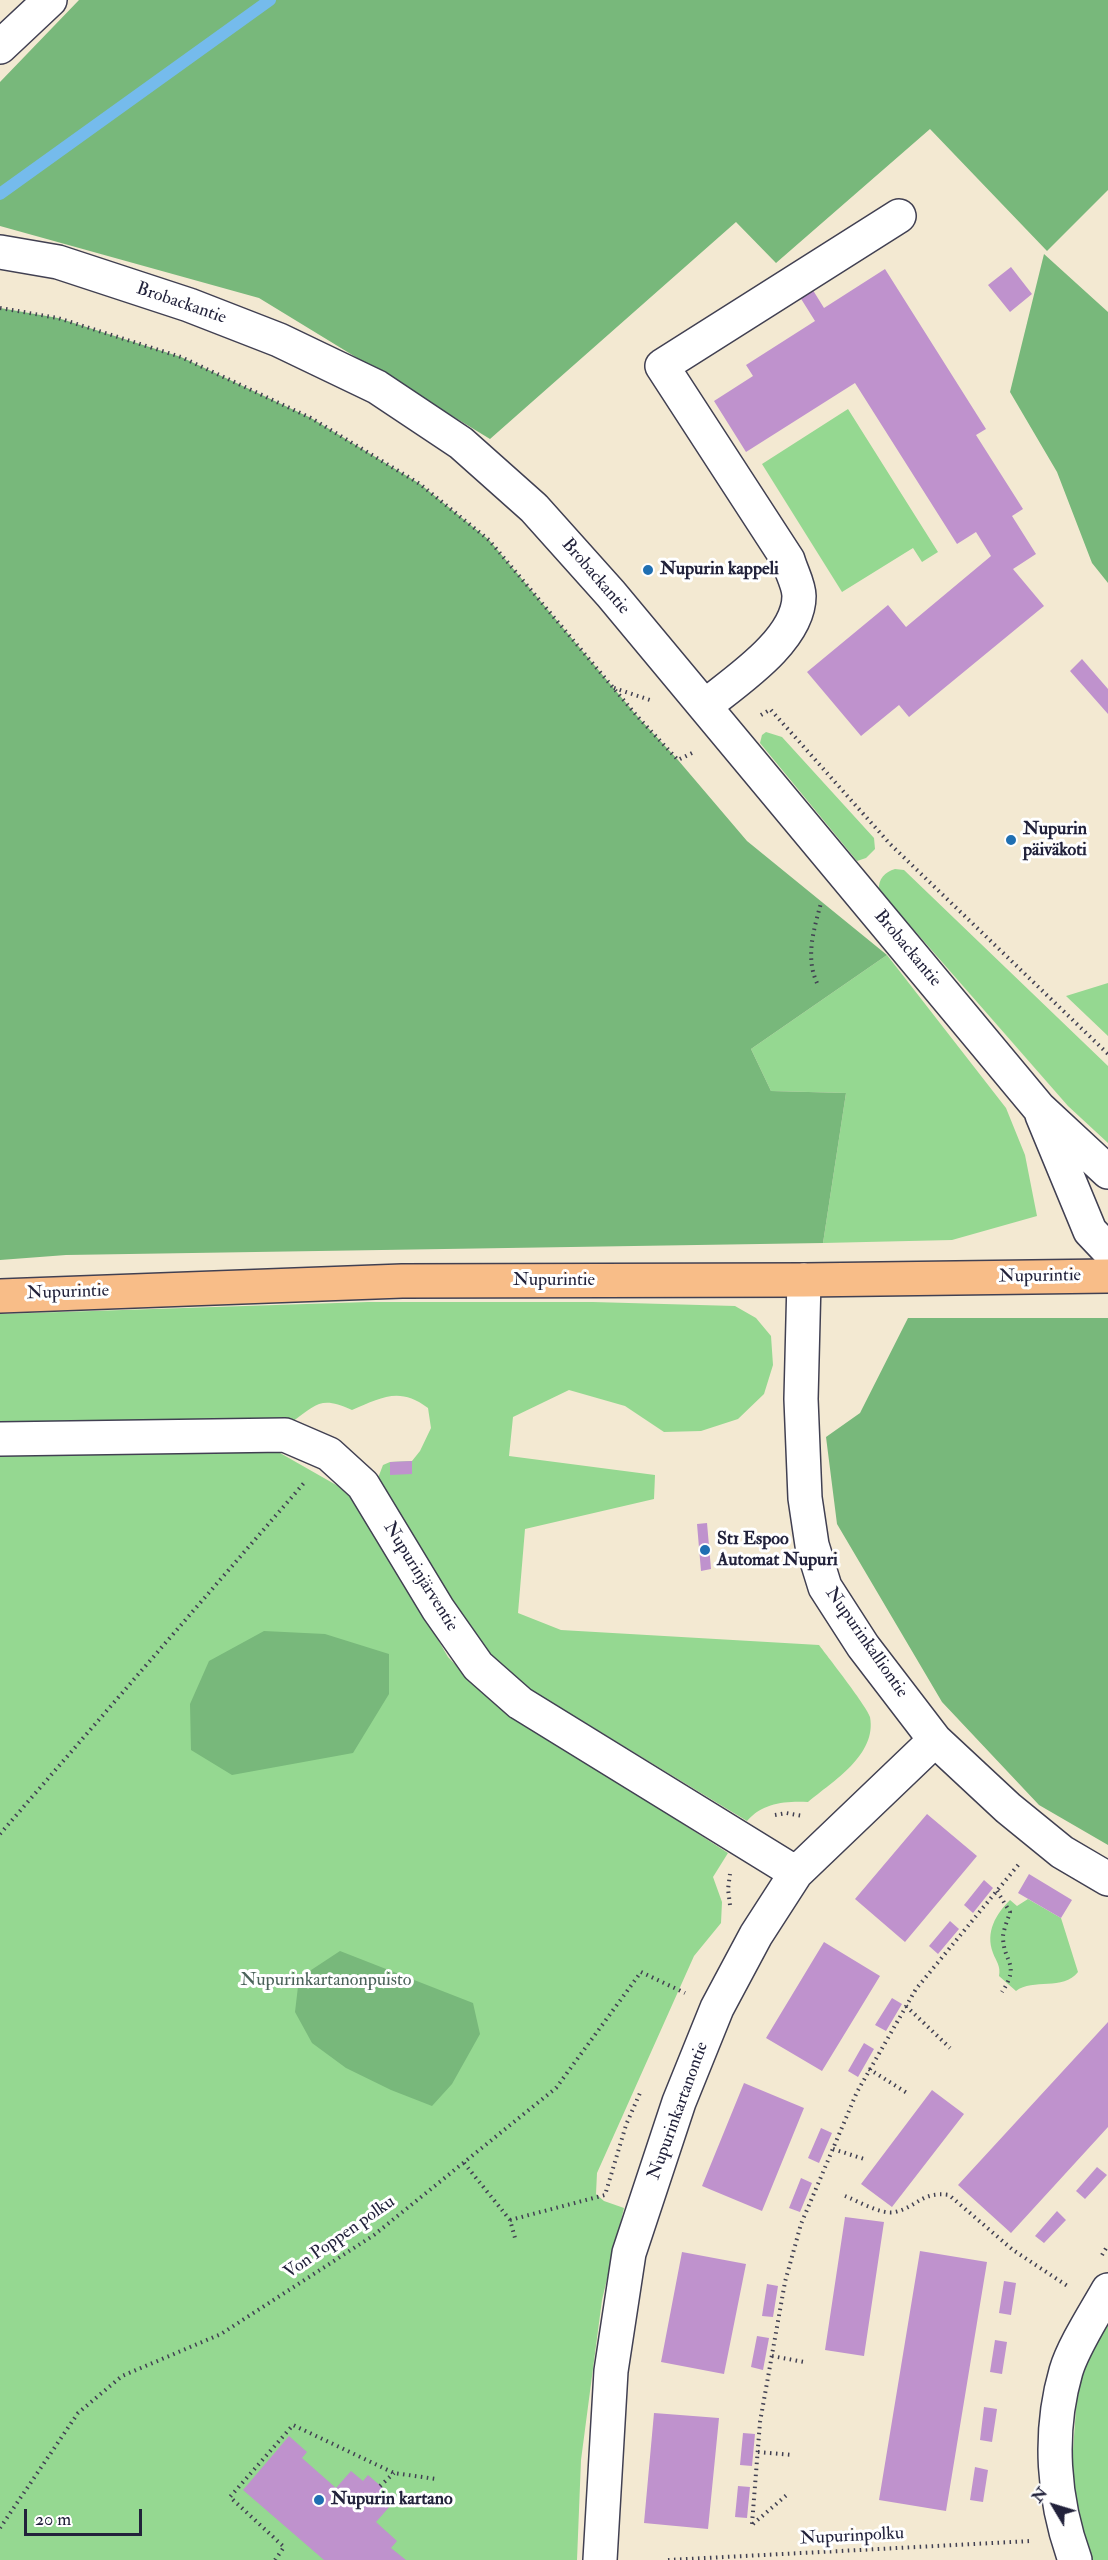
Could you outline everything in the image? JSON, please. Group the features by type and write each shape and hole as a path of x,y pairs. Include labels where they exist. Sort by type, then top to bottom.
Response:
{"main road":[{"name":"Nupurintie","path":"0,1296 402,1281 804,1280 1108,1276"}],"street":[{"path":"0,47 50,0"},
{"path":"705,706 765,657 791,628 799,596 788,560 662,366 898,216"},
{"name":"Brobackantie","path":"0,252 58,262 189,305 279,340 377,387 461,443 534,508 611,594 1039,1108 1108,1172"},
{"name":"Brobackantie","path":"1039,1108 1090,1231 1108,1250"},
{"name":"Nupurinkalliontie","path":"804,1280 801,1399 805,1498 812,1545 825,1587 863,1646 935,1740 1008,1808 1062,1852 1108,1879"},
{"name":"Nupurinjärventie","path":"0,1439 285,1435 329,1454 363,1485 438,1609 478,1666 520,1702 796,1873"},
{"name":"Nupurinkartanontie","path":"600,2560 611,2371 629,2253 679,2102 717,2008 756,1935 796,1873 935,1740"},
{"path":"1075,2560 1058,2498 1054,2439 1066,2370 1103,2298"}],"path":[{"path":"0,308 58,318 181,357 310,418 420,484 489,540 637,716 678,760 771,710 890,844 1108,1054"},
{"path":"816,983 812,973 810,945 821,903 849,879"},
{"path":"0,1834 329,1454"},
{"path":"789,2493 752,2524 760,2422 785,2282 801,2224 856,2092 916,1989 1019,1863"},
{"path":"997,1891 1011,1912 1003,1936 1012,1970 1011,1979 1002,1992"},
{"name":"Von Poppen polku","path":"0,2528 78,2413 122,2376 221,2334 374,2235 556,2088 641,1972 686,1993"},
{"path":"906,2006 950,2048"},
{"path":"869,2069 907,2093"},
{"path":"832,2149 864,2159"},
{"path":"464,2163 510,2220 515,2238"},
{"path":"845,2196 885,2212 894,2212 921,2198 941,2194 949,2195 1013,2250 1103,2298"},
{"path":"510,2220 605,2195"},
{"path":"772,2356 804,2362"},
{"path":"275,2560 284,2547 230,2497 293,2425 394,2473 436,2480"},
{"path":"758,2452 794,2456"},
{"path":"380,2486 394,2473"},
{"name":"Nupurinpolku","path":"668,2560 1038,2541"}],"green space":[{"path":"79,0 1108,0 1108,190 1047,251 930,129 776,263 736,222 490,439 259,298 0,226 0,82"},
{"path":"1044,254 1108,312 1108,583 1092,563 1057,472 1010,392"},
{"path":"0,308 58,318 181,357 311,418 420,484 489,540 637,716 747,841 887,955 751,1049 771,1091 846,1093 823,1243 66,1255 0,1260"},
{"path":"848,409 938,552 922,562 913,548 842,592 762,464"},
{"path":"766,732 782,737 874,838 875,849 866,858 857,861 760,743 762,735"},
{"path":"895,869 904,870 1108,1066 1108,1143 1068,1106 879,890 883,876"},
{"path":"887,955 1006,1108 1025,1155 1037,1216 952,1240 823,1243 846,1093 771,1091 751,1049"},
{"path":"1108,983 1108,1036 1066,996"},
{"path":"368,1302 593,1302 735,1306 756,1318 771,1336 773,1365 764,1394 738,1419 701,1431 664,1432 625,1406 569,1390 513,1417 509,1456 655,1475 654,1499 525,1529 518,1613 561,1630 819,1645 870,1717 867,1743 851,1766 808,1802 774,1804 760,1810 747,1821 528,1688 493,1660 452,1603 378,1478 383,1465 390,1462 412,1461 420,1451 431,1428 428,1408 408,1397 381,1398 352,1410 333,1403 320,1404 292,1422 0,1427 0,1314"},
{"path":"908,1318 1108,1318 1108,1845 1039,1805 942,1702 837,1524 826,1437 860,1413"},
{"name":"Nupurinkartanonpuisto","path":"273,1449 338,1486 363,1509 448,1657 489,1699 728,1853 713,1877 722,1902 721,1923 694,1956 597,2173 596,2194 604,2201 624,2208 602,2300 581,2460 577,2560 0,2560 0,1453"},
{"path":"264,1631 325,1634 389,1654 389,1694 353,1753 232,1775 191,1750 190,1704 209,1661"},
{"path":"1028,1899 1061,1918 1078,1972 1072,1978 1064,1981 1031,1985 1016,1991 999,1976 999,1966 990,1938 996,1917 1010,1900 1017,1906"},
{"path":"340,1951 473,2003 480,2034 452,2084 432,2106 391,2090 346,2068 312,2043 295,2012 299,1978"},
{"path":"1108,2321 1108,2560 1090,2560 1082,2536 1071,2478 1078,2382"}],"building":[{"path":"1011,267 1032,294 1010,312 988,285"},
{"path":"885,269 986,429 976,435 1023,509 1012,516 1036,554 1013,569 1044,606 909,717 899,705 861,736 807,672 888,605 906,627 991,556 976,532 957,544 855,383 746,452 714,401 753,376 746,365 815,321 798,294 811,287 824,308"},
{"path":"1082,659 1108,689 1108,714 1070,671"},
{"path":"412,1461 412,1474 390,1475 390,1462"},
{"path":"707,1523 711,1569 701,1571 697,1524"},
{"path":"927,1814 977,1856 905,1942 855,1899"},
{"path":"1029,1874 1072,1900 1061,1918 1018,1893"},
{"path":"984,1880 993,1888 973,1913 964,1905"},
{"path":"950,1921 959,1929 938,1954 929,1946"},
{"path":"824,1942 880,1976 822,2071 766,2038"},
{"path":"892,1998 902,2004 886,2031 875,2025"},
{"path":"1108,2022 1108,2127 1011,2233 958,2185"},
{"path":"864,2043 874,2049 858,2077 848,2071"},
{"path":"744,2083 804,2108 762,2211 702,2186"},
{"path":"932,2090 964,2114 892,2207 861,2184"},
{"path":"821,2128 832,2133 819,2163 808,2158"},
{"path":"1097,2167 1107,2175 1085,2199 1076,2191"},
{"path":"801,2178 812,2183 800,2212 789,2208"},
{"path":"1057,2211 1066,2220 1044,2243 1035,2236"},
{"path":"845,2217 884,2222 864,2356 825,2350"},
{"path":"920,2251 987,2262 946,2511 879,2500"},
{"path":"682,2252 746,2264 724,2374 661,2362"},
{"path":"1004,2281 1016,2283 1011,2315 999,2313"},
{"path":"767,2284 778,2286 773,2317 762,2316"},
{"path":"757,2336 769,2338 763,2370 751,2367"},
{"path":"995,2340 1007,2342 1002,2374 990,2372"},
{"path":"984,2407 997,2409 992,2442 980,2440"},
{"path":"654,2413 719,2418 708,2529 644,2523"},
{"path":"743,2433 755,2434 752,2466 740,2465"},
{"name":"Nupurin kartano","path":"289,2436 307,2452 302,2458 336,2488 351,2471 363,2481 368,2475 383,2488 379,2494 391,2505 376,2522 397,2541 391,2548 406,2560 324,2560 243,2490"},
{"path":"975,2467 988,2470 983,2502 970,2500"},
{"path":"738,2486 750,2487 747,2518 735,2517"}],"waterway":[{"path":"0,194 270,0"}],"place":[{"name":"Nupurin kappeli","path":"648,570"},
{"name":"Nupurin päiväkoti","path":"1011,840"},
{"name":"St1 Espoo Automat Nupuri","path":"705,1550"},
{"name":"Nupurin kartano","path":"319,2500"}]}
